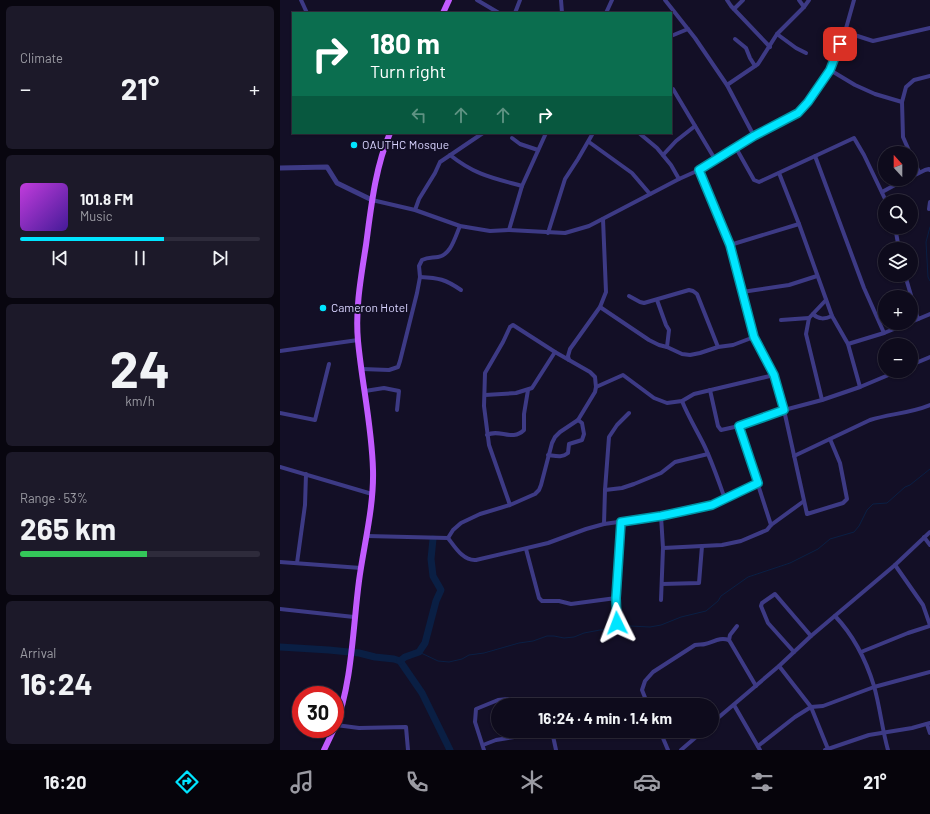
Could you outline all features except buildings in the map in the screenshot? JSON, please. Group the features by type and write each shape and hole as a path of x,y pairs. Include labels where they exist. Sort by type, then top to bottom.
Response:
{"main road":[{"path":"443,12 449,0"},
{"path":"344,690 348,674 354,617 367,536 373,471 358,340 357,311 372,200 384,149 390,134"},
{"path":"324,750 330,738"}],"street":[{"path":"301,0 307,12"},
{"path":"477,0 497,12"},
{"path":"515,12 520,0"},
{"path":"561,0 563,12"},
{"path":"606,12 612,0"},
{"path":"665,0 688,29 727,85 754,136"},
{"path":"727,0 770,47"},
{"path":"734,9 743,0"},
{"path":"799,0 804,7"},
{"path":"727,85 758,64 777,34 809,0"},
{"path":"280,168 327,167 337,183 372,200 415,210 460,226 490,231 509,230 548,233 565,233 577,230 603,219 679,178 716,161 754,136 798,113 808,102 830,70 845,32 854,0"},
{"path":"845,32 873,41 930,28"},
{"path":"672,36 688,29"},
{"path":"777,34 796,48 806,53"},
{"path":"736,39 746,48 755,66"},
{"path":"830,70 856,86 875,94 902,102"},
{"path":"907,146 903,137 902,102 906,86 910,82 930,76"},
{"path":"672,89 716,161"},
{"path":"663,155 695,126"},
{"path":"415,210 440,162 482,134"},
{"path":"509,230 522,186 546,134"},
{"path":"548,233 565,179 593,134"},
{"path":"640,134 657,148 671,165 679,178"},
{"path":"512,138 520,144 538,150"},
{"path":"736,148 756,181 759,182 854,138 882,192 893,186"},
{"path":"589,142 632,173 650,194"},
{"path":"450,155 467,168 480,174 522,186"},
{"path":"815,156 864,288 884,334"},
{"path":"699,170 730,245 754,337 774,375 784,410 806,513 810,514 843,503 847,499 840,463 830,439"},
{"path":"919,172 930,170"},
{"path":"779,173 832,316 848,344 860,387"},
{"path":"928,208 930,202"},
{"path":"569,360 568,356 570,349 600,307 606,292 603,219"},
{"path":"730,245 799,224"},
{"path":"362,369 389,370 398,366 420,277 419,266 422,260 439,257 447,253 460,226"},
{"path":"742,292 789,285 817,276"},
{"path":"420,277 448,281 461,290"},
{"path":"629,296 644,303 682,292 693,291 697,294 718,347"},
{"path":"657,300 669,330 667,347"},
{"path":"822,400 806,334 809,318 826,300"},
{"path":"600,307 649,340 682,354 690,355 718,347 733,345 754,337"},
{"path":"813,314 817,318 821,319 832,316"},
{"path":"918,319 930,314"},
{"path":"782,320 809,318"},
{"path":"448,538 453,530 461,523 480,514 510,505 529,497 539,490 548,455 555,437 578,420 595,392 596,377 590,372 555,352 514,325 510,327 485,373 484,406 489,445 510,505"},
{"path":"848,344 884,334 893,330"},
{"path":"280,351 358,340"},
{"path":"485,395 516,393 532,388 555,352"},
{"path":"918,362 930,356"},
{"path":"280,413 315,420 329,364"},
{"path":"596,387 623,375 654,398 667,403 682,401 694,394 774,375"},
{"path":"710,390 719,429 721,430 739,426 784,410 822,400 881,378"},
{"path":"365,391 384,388 399,391 397,410"},
{"path":"487,435 491,433 514,435 520,434 524,430 524,414 528,390"},
{"path":"682,401 708,454 725,499"},
{"path":"794,456 879,417 893,415 930,405"},
{"path":"604,524 604,490 608,437 617,424 629,413"},
{"path":"548,455 560,457 565,456 568,453 569,444 582,440 584,434 582,423 578,420"},
{"path":"739,426 771,524"},
{"path":"604,490 622,488 634,484 661,473 675,462 708,454"},
{"path":"280,467 372,494"},
{"path":"297,563 305,505 306,474"},
{"path":"367,536 448,538 465,558 470,561 548,544 586,529 604,524 661,516 698,508 725,499 758,483"},
{"path":"663,548 722,545 741,541 767,530 771,524 804,501"},
{"path":"661,516 663,548 661,600"},
{"path":"617,623 616,598 621,522"},
{"path":"719,717 779,666 811,636 895,565 930,532"},
{"path":"924,538 930,545"},
{"path":"662,584 699,583 702,546"},
{"path":"526,549 538,598 542,601 559,601 571,604 616,598"},
{"path":"280,562 361,568"},
{"path":"861,652 908,633 930,626 923,605 895,565"},
{"path":"794,652 768,623 761,606 762,603 775,594 811,636"},
{"path":"280,609 354,617"},
{"path":"835,616 847,628 861,652 874,687 882,732 888,750"},
{"path":"729,640 730,635 737,626"},
{"path":"645,698 642,690 643,685 653,672 695,645 724,638 729,640 756,686"},
{"path":"779,666 811,707 827,749 868,734 929,724 930,733"},
{"path":"734,705 759,748 795,717 811,707 823,706 874,687 930,672"},
{"path":"484,750 475,722 476,709 491,703"},
{"path":"344,727 406,726 408,750"},
{"path":"483,744 508,738"},
{"path":"553,738 556,750"},
{"path":"663,738 668,750"},
{"path":"681,750 695,738"}],"waterway":[{"path":"930,227 926,242 928,277 930,281"},
{"path":"419,652 438,661 449,662 462,659 469,655 484,653 547,636 564,638 600,630 630,626 650,627 706,611 718,601 721,596 748,577 790,563 818,549 830,539 854,532 859,526 867,510 873,504 887,503 905,487 910,485 930,469"},
{"path":"400,661 405,657 419,652 425,643 436,601 441,590 433,576 431,559 433,539"},
{"path":"280,647 359,653 400,661 422,693 450,750"}],"place":[{"name":"OAUTHC Mosque","path":"354,145"},
{"name":"Cameron Hotel","path":"323,308"}],"route":[{"path":"617,623 616,598 621,522 661,516 712,505 758,483 739,426 757,418 784,410 774,375 754,337 730,245 699,170 708,166 754,136 798,113 808,102 830,70 840,44"}]}
